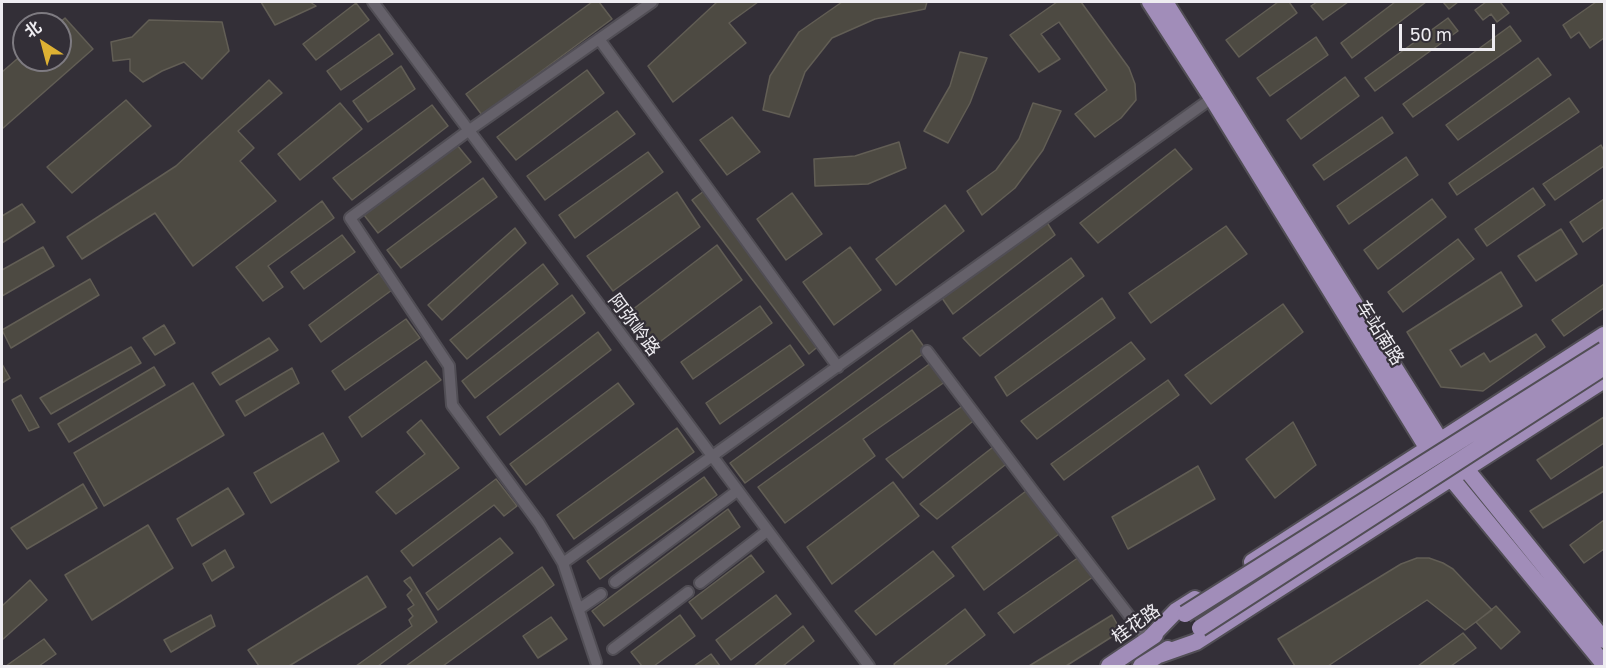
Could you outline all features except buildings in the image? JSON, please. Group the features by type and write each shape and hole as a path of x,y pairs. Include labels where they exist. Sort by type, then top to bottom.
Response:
{"main road":[{"name":"车站南路","path":"1150,2 1434,444 1466,469 1605,640"},
{"name":"车站南路","path":"1165,2 1434,444 1451,478 1605,664"},
{"path":"1148,640 1176,612 1605,335"},
{"name":"桂花路","path":"1109,666 1185,614 1605,350"},
{"path":"1159,654 1605,367"},
{"path":"1159,654 1196,642 1605,380"},
{"name":"桂花路","path":"1141,666 1159,654"}],"street":[{"name":"阿弥岭路","path":"373,2 868,666"},
{"path":"596,662 563,563 538,523 452,405 449,366 350,218 468,131 652,2"},
{"path":"598,39 838,367"},
{"path":"563,563 1212,98"},
{"path":"927,351 1148,640"},
{"path":"615,582 737,491"},
{"path":"700,583 768,531"},
{"path":"613,649 688,592"},
{"path":"579,609 601,594"}]}
